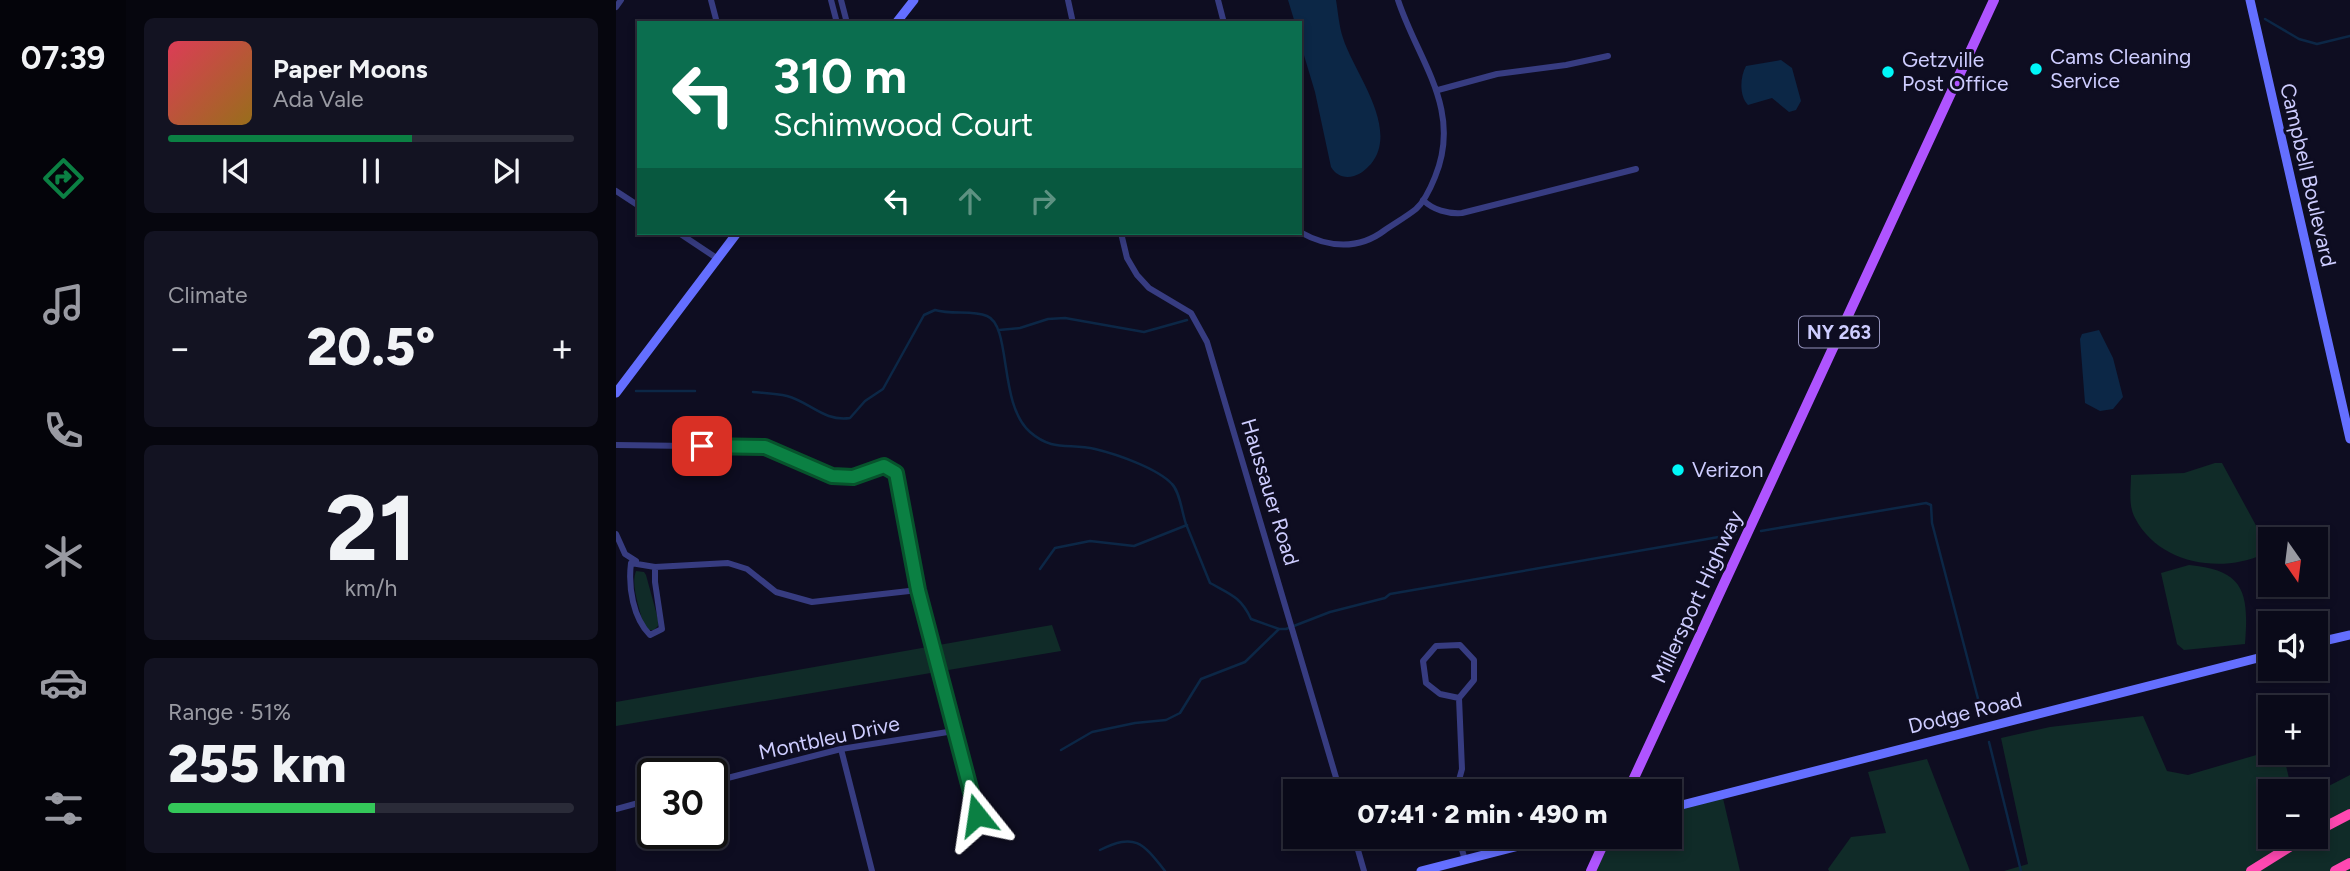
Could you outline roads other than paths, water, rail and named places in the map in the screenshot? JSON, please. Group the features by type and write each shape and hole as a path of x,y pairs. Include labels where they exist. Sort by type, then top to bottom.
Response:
{"highway":[{"path":"2328,825 2350,814"},
{"path":"2251,871 2286,849"},
{"path":"2335,871 2350,863"}],"main road":[{"name":"Millersport Highway","path":"1634,779 1994,0"},
{"path":"1591,871 1601,849"}],"street":[{"path":"616,7 621,0"},
{"path":"711,0 716,21"},
{"path":"831,0 836,21"},
{"path":"841,0 846,21"},
{"path":"898,21 914,0"},
{"path":"1068,0 1073,21"},
{"path":"1218,0 1223,21"},
{"path":"1302,233 1333,245 1354,244 1379,235 1417,208 1436,174 1443,145 1443,115 1438,90 1398,0"},
{"name":"Campbell Boulevard","path":"2250,0 2350,439"},
{"path":"1438,90 1497,74 1566,65 1608,56"},
{"path":"1423,200 1430,206 1447,212 1462,213 1636,169"},
{"path":"616,191 637,205"},
{"path":"682,235 718,259"},
{"path":"616,393 736,235"},
{"name":"Haussauer Road","path":"1122,235 1128,258 1137,275 1149,288 1191,313 1207,342 1336,779"},
{"path":"616,453 616,445 765,447 824,473 844,477 863,475 880,466 888,467 896,473 918,590 977,815"},
{"path":"616,534 625,554 636,561 631,563"},
{"path":"631,563 655,567 728,563 747,569 776,592 812,602 918,590"},
{"path":"631,563 632,592 639,624 650,635 662,629 654,582 655,567"},
{"path":"2328,640 2350,635"},
{"path":"1458,698 1440,694 1426,683 1423,661 1436,646 1460,645 1474,660 1474,680 1458,698 1462,769 1459,779"},
{"name":"Dodge Road","path":"1682,805 2258,658"},
{"name":"Montbleu Drive","path":"728,778 841,749 954,731"},
{"path":"841,749 872,871"},
{"path":"616,809 637,803"},
{"path":"1358,849 1364,871"},
{"path":"1462,849 1465,860"},
{"path":"1421,871 1508,849"}],"water":[{"path":"1288,0 1336,0 1343,38 1372,101 1380,134 1379,150 1371,164 1357,175 1341,176 1331,167 1315,92 1302,49 1302,21 1294,21"},
{"path":"1781,60 1792,68 1801,101 1796,110 1789,112 1772,98 1748,105 1741,86 1746,66"},
{"path":"2099,330 2113,358 2123,397 2113,409 2100,411 2085,403 2080,339 2082,334"}],"waterway":[{"path":"2265,19 2299,39 2317,44 2350,36"},
{"path":"753,392 787,396 832,417 850,418 865,401 883,389 924,315 935,310 987,316 995,323 1000,334 1013,403 1030,432 1054,445 1086,447 1114,454 1147,467 1165,478 1177,492 1186,524 1210,583 1239,601 1251,619 1279,629 1385,598 1390,594 1736,534"},
{"path":"999,330 1065,318 1144,332 1187,320"},
{"path":"636,391 695,391"},
{"path":"1761,531 1926,503 1931,505 1932,523 1982,714"},
{"path":"1040,569 1055,548 1090,541 1134,546 1187,525"},
{"path":"1061,750 1092,732 1166,720 1180,713 1201,679 1245,662 1279,629"},
{"path":"1989,742 2021,871"},
{"path":"1100,850 1122,842 1137,843 1144,847 1165,871"}],"place":[{"name":"Cams Cleaning Service","path":"2036,69"},
{"name":"Getzville Post Office","path":"1888,72"},
{"name":"Verizon","path":"1678,470"}]}
